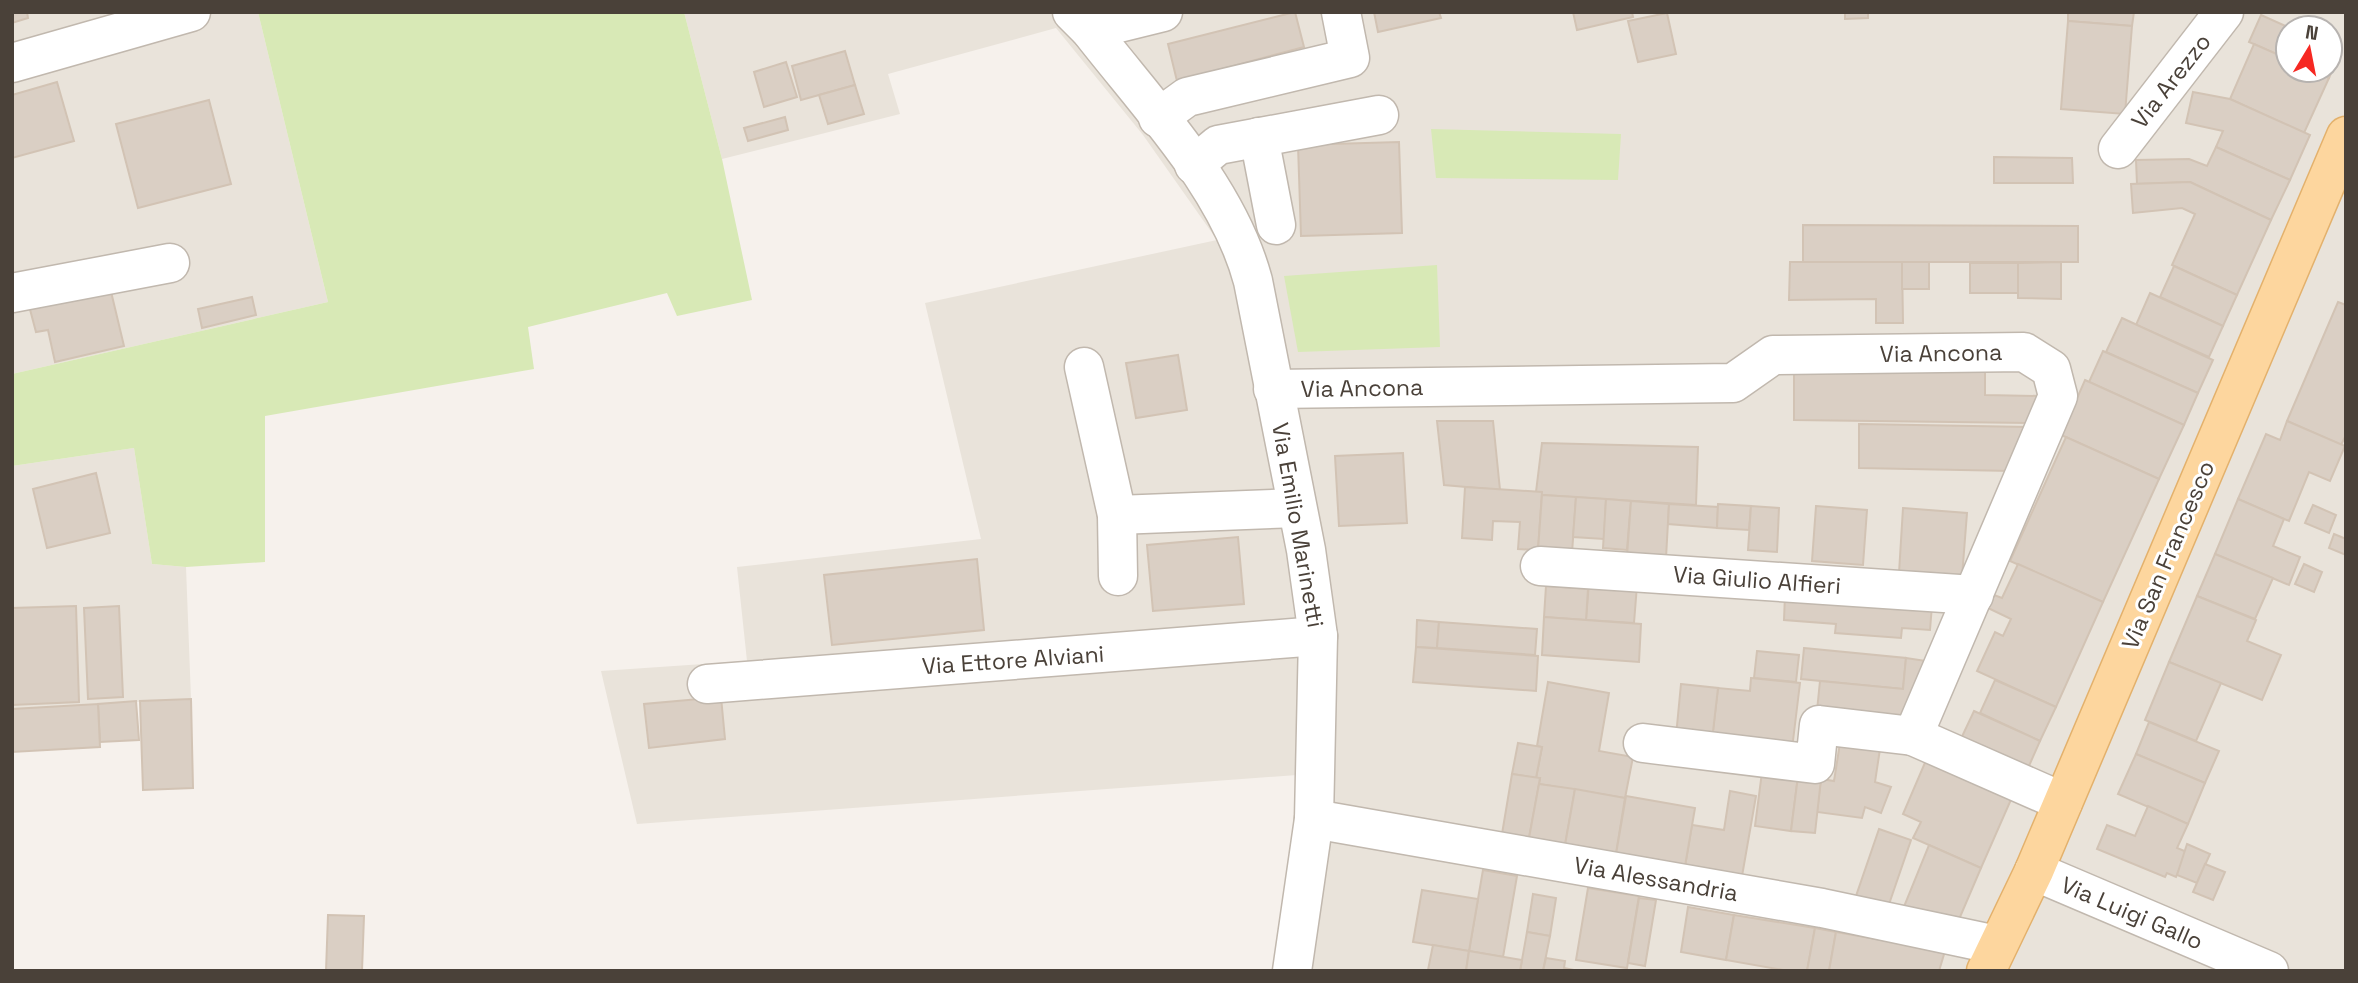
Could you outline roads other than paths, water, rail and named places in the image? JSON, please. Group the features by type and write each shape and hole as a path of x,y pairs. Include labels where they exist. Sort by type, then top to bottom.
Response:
{"main road":[{"name":"Via San Francesco","path":"1991,958 2034,871 2346,136"}],"street":[{"path":"12,63 191,12"},
{"path":"1081,21 1163,12"},
{"path":"1158,118 1187,97 1350,58 1341,12"},
{"name":"Via Arezzo","path":"2118,149 2224,12"},
{"name":"Via Emilio Marinetti","path":"1081,21 1224,205 1246,254 1297,508 1318,636 1314,819 1292,971"},
{"path":"1194,165 1218,145 1379,115"},
{"path":"1259,137 1276,226"},
{"path":"12,293 170,263"},
{"name":"Via Ancona","path":"1273,389 1732,383 1773,355 2024,352 2051,369 2058,396 1913,736"},
{"path":"1084,367 1117,515 1118,576"},
{"path":"1117,515 1297,508"},
{"name":"Via Giulio Alfieri","path":"1540,566 1974,595"},
{"name":"Via Ettore Alviani","path":"707,684 1318,636"},
{"path":"1643,743 1815,764 1819,725 1913,736 2063,802"},
{"name":"Via Alessandria","path":"1314,819 1822,908 1991,958"},
{"name":"Via Luigi Gallo","path":"2034,871 2269,971"}]}
